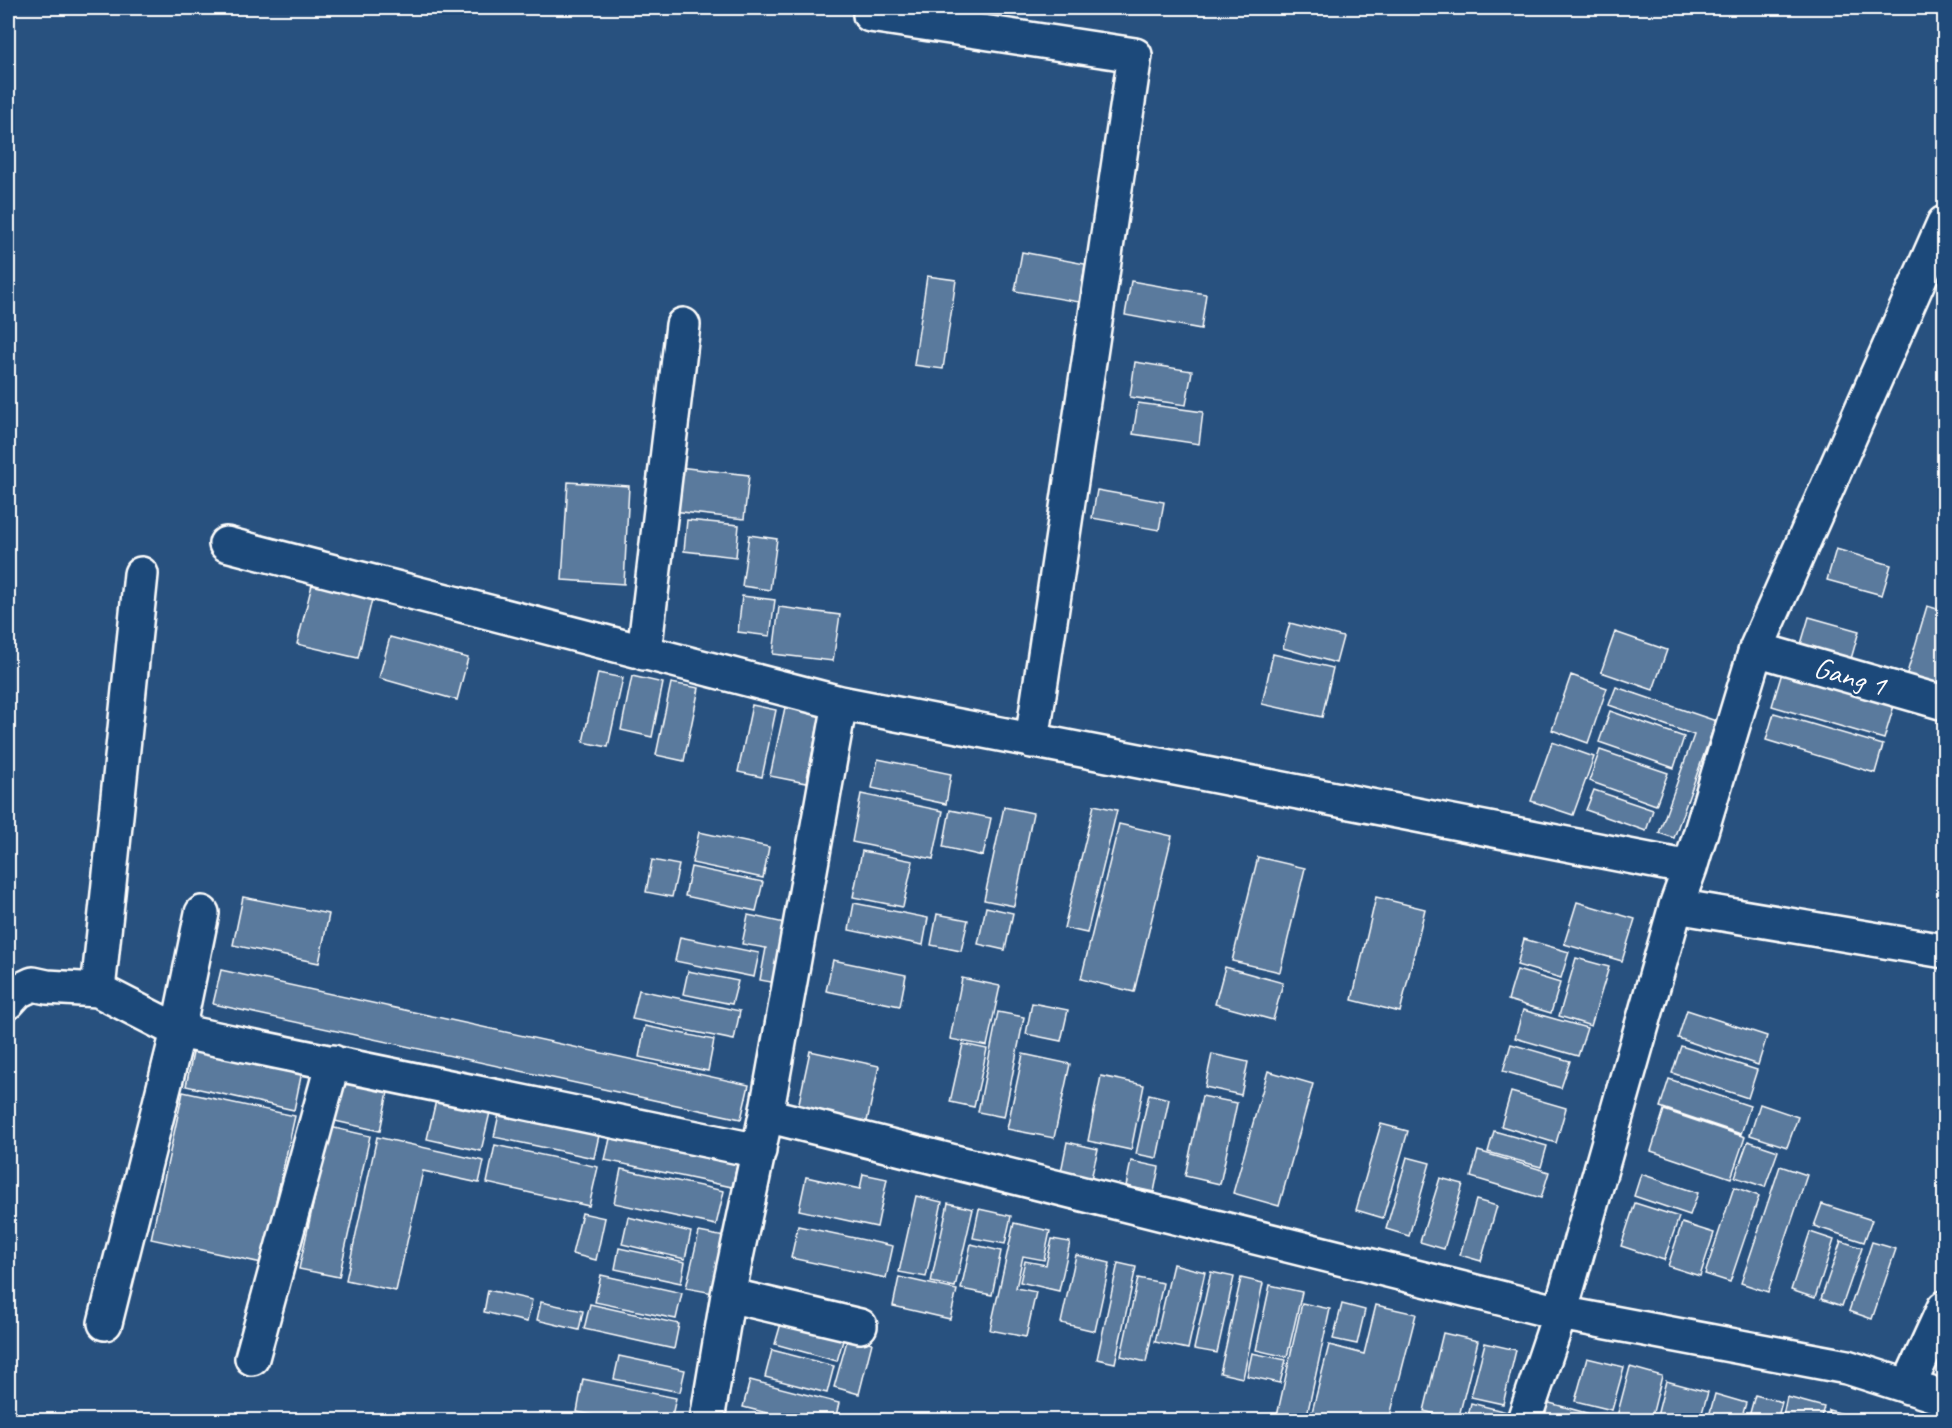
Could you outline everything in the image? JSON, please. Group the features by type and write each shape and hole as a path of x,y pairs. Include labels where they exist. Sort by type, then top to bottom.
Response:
{"street":[{"path":"871,8 870,15 1135,55 1032,741"},
{"path":"1524,1420 1560,1313 1676,906 1690,868 1756,649 1944,223"},
{"path":"644,652 683,325"},
{"path":"226,544 840,703 1690,868"},
{"path":"98,990 141,574"},
{"name":"Gang 1","path":"1756,649 1944,703"},
{"path":"707,1420 728,1295 766,1115 840,703"},
{"path":"1676,906 1944,951"},
{"path":"105,1323 178,1031 202,913"},
{"path":"8,1002 18,991 33,984 98,990 178,1031 759,1151"},
{"path":"252,1358 333,1062"},
{"path":"766,1115 1560,1313 1847,1367 1944,1398"},
{"path":"728,1295 860,1326"},
{"path":"1908,1387 1944,1308"}],"building":[{"path":"1022,252 1085,264 1079,302 1015,291"},
{"path":"927,276 956,280 943,369 914,365"},
{"path":"1131,281 1206,294 1201,329 1125,315"},
{"path":"1135,362 1192,371 1186,405 1130,397"},
{"path":"1138,403 1203,412 1199,444 1133,434"},
{"path":"678,467 749,475 744,519 673,511"},
{"path":"568,482 629,486 624,584 562,580"},
{"path":"1097,490 1164,502 1159,530 1092,518"},
{"path":"687,520 739,525 736,557 684,551"},
{"path":"749,535 777,539 770,590 742,586"},
{"path":"1836,549 1891,565 1882,595 1827,580"},
{"path":"314,577 374,591 358,658 297,644"},
{"path":"742,596 775,600 770,636 738,632"},
{"path":"1927,606 1944,611 1944,692 1905,680"},
{"path":"779,607 840,615 833,661 773,654"},
{"path":"1809,617 1859,631 1851,659 1801,644"},
{"path":"1290,623 1343,637 1336,663 1283,648"},
{"path":"1615,632 1667,650 1653,690 1601,672"},
{"path":"390,637 468,658 457,700 379,678"},
{"path":"1273,654 1333,668 1322,717 1262,704"},
{"path":"1784,666 1896,699 1884,739 1772,706"},
{"path":"598,673 623,678 608,747 583,742"},
{"path":"1571,675 1607,688 1588,743 1552,730"},
{"path":"632,676 663,683 652,737 621,730"},
{"path":"671,683 699,688 684,761 656,755"},
{"path":"1616,687 1716,721 1674,838 1659,833 1694,735 1609,705"},
{"path":"786,703 821,710 806,783 770,776"},
{"path":"752,705 776,710 762,777 738,772"},
{"path":"1610,711 1684,737 1674,768 1599,742"},
{"path":"1774,713 1883,745 1875,773 1766,740"},
{"path":"1552,742 1594,757 1573,815 1531,801"},
{"path":"1600,750 1668,773 1656,805 1589,781"},
{"path":"878,759 951,774 946,804 872,788"},
{"path":"1944,763 1944,787 1938,785"},
{"path":"1594,790 1653,810 1646,831 1586,810"},
{"path":"861,794 943,811 933,859 852,842"},
{"path":"1094,805 1117,810 1087,933 1064,928"},
{"path":"1004,807 1033,813 1014,906 984,900"},
{"path":"950,810 991,818 983,856 943,847"},
{"path":"1119,824 1172,836 1134,992 1081,979"},
{"path":"699,832 769,847 763,878 692,863"},
{"path":"862,851 913,861 903,907 853,897"},
{"path":"1258,857 1305,868 1280,972 1232,961"},
{"path":"652,860 679,865 672,897 646,892"},
{"path":"691,867 763,882 756,911 685,896"},
{"path":"243,897 329,914 319,963 233,945"},
{"path":"1376,897 1425,909 1400,1012 1352,1000"},
{"path":"1577,902 1635,919 1622,961 1564,944"},
{"path":"854,903 928,918 923,945 849,930"},
{"path":"986,907 1013,913 1005,950 978,944"},
{"path":"937,914 968,920 961,951 931,945"},
{"path":"748,915 789,924 776,983 760,980 766,948 742,944"},
{"path":"680,937 759,953 754,977 675,961"},
{"path":"1524,939 1569,952 1561,978 1517,965"},
{"path":"1576,958 1609,967 1591,1026 1559,1016"},
{"path":"833,960 906,975 900,1006 826,991"},
{"path":"1225,967 1283,983 1273,1020 1215,1004"},
{"path":"221,970 749,1085 741,1119 213,1004"},
{"path":"1517,970 1560,983 1551,1013 1508,1000"},
{"path":"688,971 738,981 732,1004 683,994"},
{"path":"962,978 1000,986 987,1046 950,1039"},
{"path":"639,990 740,1011 734,1040 632,1019"},
{"path":"1032,1003 1068,1010 1061,1041 1026,1034"},
{"path":"1523,1010 1587,1028 1578,1056 1515,1038"},
{"path":"1687,1010 1767,1036 1758,1065 1678,1038"},
{"path":"998,1012 1024,1017 1004,1117 978,1112"},
{"path":"645,1026 714,1040 708,1071 639,1057"},
{"path":"196,1039 304,1062 294,1110 186,1086"},
{"path":"963,1044 987,1049 974,1107 950,1102"},
{"path":"1511,1044 1570,1061 1561,1088 1503,1071"},
{"path":"1681,1046 1757,1070 1748,1098 1672,1073"},
{"path":"810,1051 879,1066 866,1126 797,1112"},
{"path":"1023,1054 1070,1064 1054,1138 1007,1129"},
{"path":"1212,1054 1248,1062 1241,1095 1205,1087"},
{"path":"1268,1071 1313,1084 1279,1206 1233,1193"},
{"path":"346,1073 390,1082 380,1131 335,1121"},
{"path":"1101,1076 1144,1085 1131,1150 1088,1141"},
{"path":"1669,1079 1750,1106 1741,1134 1660,1107"},
{"path":"183,1092 295,1116 262,1263 151,1239"},
{"path":"1511,1092 1566,1108 1556,1143 1501,1126"},
{"path":"1149,1094 1169,1099 1157,1158 1136,1154"},
{"path":"437,1096 491,1108 481,1151 427,1139"},
{"path":"1202,1096 1237,1103 1220,1184 1185,1176"},
{"path":"1760,1104 1798,1117 1787,1147 1750,1135"},
{"path":"501,1105 601,1126 594,1158 494,1137"},
{"path":"1664,1110 1745,1137 1731,1178 1651,1151"},
{"path":"1381,1124 1408,1131 1383,1218 1356,1210"},
{"path":"330,1127 370,1136 339,1277 299,1269"},
{"path":"612,1130 739,1157 732,1187 605,1160"},
{"path":"1494,1131 1547,1146 1541,1167 1488,1152"},
{"path":"377,1137 484,1161 479,1183 423,1171 396,1291 346,1280"},
{"path":"1748,1141 1778,1151 1765,1187 1735,1177"},
{"path":"1067,1142 1098,1149 1090,1183 1060,1177"},
{"path":"495,1145 598,1167 589,1206 487,1183"},
{"path":"1478,1151 1549,1172 1541,1198 1471,1177"},
{"path":"1407,1157 1430,1163 1409,1236 1386,1229"},
{"path":"1131,1161 1159,1167 1154,1192 1126,1186"},
{"path":"1780,1166 1807,1175 1768,1292 1741,1283"},
{"path":"621,1169 724,1191 716,1225 614,1203"},
{"path":"863,1174 887,1179 877,1227 799,1210 806,1177 860,1189"},
{"path":"1641,1174 1698,1193 1690,1215 1634,1196"},
{"path":"1440,1178 1463,1184 1444,1249 1420,1242"},
{"path":"1734,1187 1759,1196 1730,1282 1705,1274"},
{"path":"916,1196 942,1202 926,1277 899,1272"},
{"path":"1476,1200 1497,1206 1481,1261 1460,1255"},
{"path":"948,1203 973,1209 955,1287 931,1282"},
{"path":"1635,1203 1679,1217 1664,1260 1621,1246"},
{"path":"1822,1204 1872,1220 1864,1242 1814,1226"},
{"path":"979,1209 1011,1216 1005,1244 973,1238"},
{"path":"582,1213 605,1218 596,1260 572,1254"},
{"path":"628,1217 691,1232 685,1259 622,1244"},
{"path":"1014,1223 1050,1231 1044,1260 1023,1256 1016,1288 1036,1292 1026,1337 990,1330"},
{"path":"1682,1223 1714,1233 1700,1276 1668,1266"},
{"path":"798,1226 893,1246 886,1278 791,1258"},
{"path":"699,1232 730,1238 718,1294 686,1288"},
{"path":"1810,1232 1834,1240 1815,1298 1791,1290"},
{"path":"1052,1239 1070,1242 1059,1291 1020,1282 1025,1261 1046,1265"},
{"path":"1841,1241 1862,1248 1842,1306 1821,1299"},
{"path":"1872,1242 1896,1249 1872,1319 1849,1311"},
{"path":"971,1244 1001,1251 992,1295 961,1289"},
{"path":"619,1248 685,1262 681,1283 615,1269"},
{"path":"1076,1255 1110,1263 1095,1331 1061,1323"},
{"path":"1118,1263 1136,1267 1115,1363 1097,1359"},
{"path":"1173,1264 1205,1272 1188,1349 1155,1342"},
{"path":"1211,1272 1234,1277 1217,1353 1194,1349"},
{"path":"601,1275 682,1293 676,1319 595,1302"},
{"path":"899,1277 957,1290 950,1319 893,1306"},
{"path":"1138,1278 1163,1283 1146,1362 1121,1356"},
{"path":"1241,1278 1263,1283 1243,1378 1220,1373"},
{"path":"1270,1285 1302,1292 1287,1357 1256,1350"},
{"path":"488,1290 532,1300 527,1322 484,1312"},
{"path":"541,1302 583,1311 579,1330 537,1320"},
{"path":"1302,1303 1330,1309 1306,1420 1298,1420 1277,1416"},
{"path":"590,1304 679,1324 674,1349 584,1329"},
{"path":"1342,1304 1365,1310 1357,1344 1333,1339"},
{"path":"1376,1305 1416,1314 1389,1420 1310,1420 1329,1345 1364,1354"},
{"path":"782,1320 844,1337 837,1361 775,1344"},
{"path":"1443,1333 1478,1341 1458,1420 1424,1411"},
{"path":"848,1337 872,1343 859,1394 834,1387"},
{"path":"1485,1343 1516,1350 1503,1404 1471,1397"},
{"path":"772,1350 834,1366 827,1393 765,1377"},
{"path":"1252,1353 1286,1360 1280,1383 1247,1376"},
{"path":"619,1356 685,1370 680,1392 614,1379"},
{"path":"1587,1358 1624,1367 1612,1410 1575,1401"},
{"path":"1630,1367 1662,1376 1651,1420 1616,1420"},
{"path":"583,1379 676,1398 671,1420 616,1420 577,1412"},
{"path":"750,1380 839,1403 835,1420 794,1420 743,1407"},
{"path":"1666,1381 1708,1392 1700,1420 1656,1420"},
{"path":"1715,1394 1746,1403 1741,1420 1708,1420"},
{"path":"1755,1395 1782,1402 1777,1420 1748,1420"},
{"path":"1787,1397 1824,1407 1820,1420 1782,1420"},
{"path":"1546,1402 1612,1420 1541,1420"},
{"path":"1471,1403 1507,1412 1505,1420 1467,1420"},
{"path":"1829,1410 1854,1417 1853,1420 1827,1420"}]}
